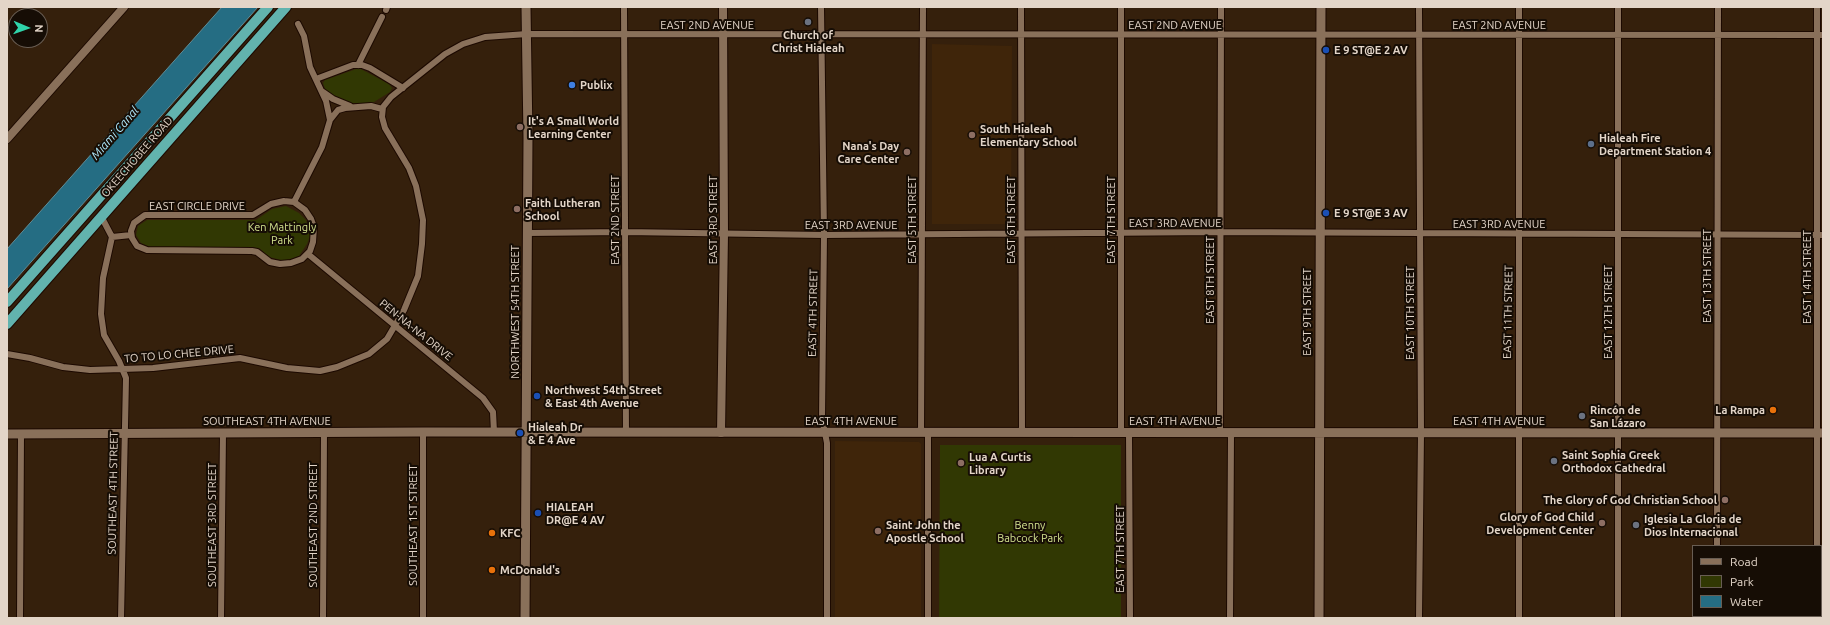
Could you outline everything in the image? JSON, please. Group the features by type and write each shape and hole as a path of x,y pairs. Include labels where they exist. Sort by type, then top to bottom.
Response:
{"highway":[{"name":"OKEECHOBEE ROAD","path":"7,302 268,7"},
{"name":"OKEECHOBEE ROAD","path":"7,324 286,7"},
{"path":"101,216 102,207 108,188"}],"main road":[{"name":"NORTHWEST 54TH STREET","path":"525,618 527,232 526,7"},
{"name":"EAST 9TH STREET","path":"1319,618 1321,7"},
{"name":"EAST 4TH AVENUE","path":"526,432 1821,433"},
{"name":"SOUTHEAST 4TH AVENUE","path":"7,434 526,432"}],"street":[{"path":"7,139 124,7"},
{"name":"EAST 2ND STREET","path":"624,7 626,433"},
{"name":"EAST 3RD STREET","path":"721,433 724,234 723,7"},
{"name":"EAST 4TH STREET","path":"822,7 821,35 824,235 822,418 827,443 827,618"},
{"name":"EAST 5TH STREET","path":"923,7 922,234 928,618"},
{"name":"EAST 6TH STREET","path":"1021,7 1022,433"},
{"name":"EAST 7TH STREET","path":"1121,7 1121,233 1130,618"},
{"name":"EAST 8TH STREET","path":"1220,433 1221,7"},
{"name":"EAST 10TH STREET","path":"1419,7 1421,433 1419,618"},
{"name":"EAST 11TH STREET","path":"1519,7 1517,433 1519,618"},
{"name":"EAST 12TH STREET","path":"1618,7 1618,618"},
{"name":"EAST 13TH STREET","path":"1717,545 1718,7"},
{"name":"EAST 14TH STREET","path":"1817,7 1820,35 1821,433 1817,545"},
{"path":"358,65 382,17"},
{"path":"298,24 304,36 310,67 327,105 330,120"},
{"name":"EAST 2ND AVENUE","path":"382,110 386,102 403,88 445,54 463,44 485,37 527,34 1820,35"},
{"path":"316,79 358,65 370,68 403,88"},
{"path":"321,91 333,99 351,107"},
{"path":"112,237 131,235 137,246 150,251 252,251 257,252 270,262 283,264 299,260 308,254 313,242 314,224 307,212 294,202 319,153 330,120 340,109 371,106 382,110"},
{"name":"TO TO LO CHEE DRIVE","path":"7,354 76,369 123,370 240,358 294,369 325,370 345,365 369,354 387,339 408,301 418,276 422,252 423,220 418,193 412,174 385,128 382,119 382,110"},
{"name":"EAST CIRCLE DRIVE","path":"131,235 134,223 139,218 147,215 249,215 255,214 274,203 294,202"},
{"path":"101,216 112,237 103,278 101,320 108,343 123,370"},
{"name":"EAST 3RD AVENUE","path":"527,232 824,235 1220,232 1820,234"},
{"name":"PEN-NA-NA DRIVE","path":"308,254 486,401 493,412 494,432"},
{"name":"SOUTHEAST 4TH STREET","path":"121,618 126,384 123,370"},
{"name":"SOUTHEAST 2ND STREET","path":"323,618 324,432"},
{"name":"SOUTHEAST 1ST STREET","path":"423,432 423,618"},
{"name":"SOUTHEAST 3RD STREET","path":"221,618 223,433"},
{"path":"1230,618 1231,433"},
{"path":"20,434 20,618"}],"shaded area":[{"name":"South Hialeah Elementary School","path":"932,44 1012,46 1011,224 932,224"},
{"name":"Saint John the Apostle School","path":"835,441 919,442 921,444 921,618 835,618"}],"green space":[{"path":"359,68 389,84 392,88 390,92 374,102 346,103 338,100 326,92 323,83 325,80"},
{"name":"Ken Mattingly Park","path":"286,206 299,213 306,220 310,236 307,244 299,256 285,261 269,257 259,248 150,247 141,243 136,235 138,226 147,220 256,220 272,209"},
{"name":"Benny Babcock Park","path":"940,445 1121,445 1121,618 939,618"}],"water":[{"name":"Miami Canal","path":"222,7 258,7 7,289 7,249"}],"place":[{"name":"Church of Christ Hialeah","path":"808,22"},
{"name":"E 9 ST@E 2 AV","path":"1326,50"},
{"name":"Publix","path":"572,85"},
{"name":"It's A Small World Learning Center","path":"520,127"},
{"name":"South Hialeah Elementary School","path":"972,135"},
{"name":"Hialeah Fire Department Station 4","path":"1591,144"},
{"name":"Nana's Day Care Center","path":"907,152"},
{"name":"Faith Lutheran School","path":"517,209"},
{"name":"E 9 ST@E 3 AV","path":"1326,213"},
{"name":"Northwest 54th Street & East 4th Avenue","path":"537,396"},
{"name":"La Rampa","path":"1773,410"},
{"name":"Rincón de San Lázaro","path":"1582,416"},
{"name":"Hialeah Dr & E 4 Ave","path":"520,433"},
{"name":"Saint Sophia Greek Orthodox Cathedral","path":"1554,461"},
{"name":"Lua A Curtis Library","path":"961,463"},
{"name":"The Glory of God Christian School","path":"1725,500"},
{"name":"HIALEAH DR@E 4 AV","path":"538,513"},
{"name":"Glory of God Child Development Center","path":"1602,523"},
{"name":"Iglesia La Gloria de Dios Internacional","path":"1636,525"},
{"name":"Saint John the Apostle School","path":"878,531"},
{"name":"KFC","path":"492,533"},
{"name":"McDonald's","path":"492,570"}]}
